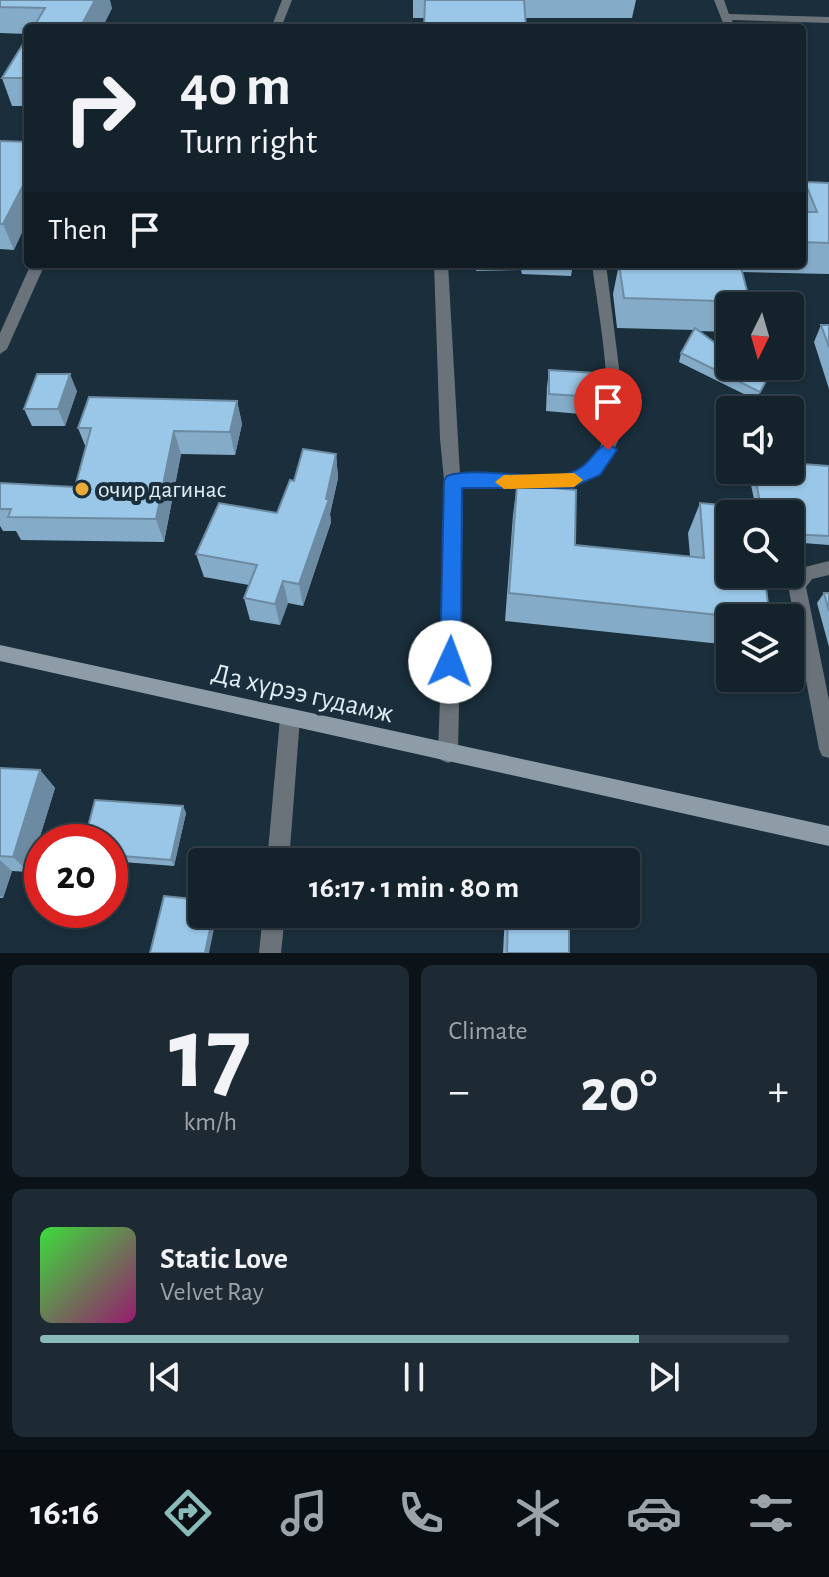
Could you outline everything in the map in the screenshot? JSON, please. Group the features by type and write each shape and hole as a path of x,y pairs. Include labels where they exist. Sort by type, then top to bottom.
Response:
{"main road":[{"name":"Да хүрээ гудамж","path":"0,653 829,836"}],"street":[{"path":"278,24 287,0"},
{"path":"719,0 729,24"},
{"path":"726,17 829,20"},
{"path":"806,188 829,195"},
{"path":"0,349 36,268"},
{"path":"441,268 453,481 448,753"},
{"path":"453,481 570,481 583,477 601,462 613,436 616,402 599,268"},
{"path":"829,568 807,573 797,585 829,749"},
{"path":"279,848 290,718"},
{"path":"270,953 273,928"}],"building":[{"path":"0,0 95,0 82,24 35,24 45,8 0,7"},
{"path":"425,0 524,0 526,24 424,24"},
{"path":"24,42 24,78 2,78"},
{"path":"0,141 24,142 24,184 3,224 0,224"},
{"path":"806,182 829,183 829,243 806,242 806,212 817,212"},
{"path":"620,268 741,268 747,292 716,292 716,301 624,298"},
{"path":"821,325 829,325 829,347"},
{"path":"695,328 716,344 716,370 681,353"},
{"path":"549,370 595,373 596,397 549,394"},
{"path":"37,374 70,374 58,409 24,409"},
{"path":"736,380 765,380 760,392"},
{"path":"89,397 237,401 230,432 174,431 156,519 8,517 11,509 0,509 1,483 75,487 91,428 78,428"},
{"path":"303,449 336,454 326,499 329,499 299,584 283,581 275,604 244,598 257,565 196,554 219,503 277,513 290,480 294,481"},
{"path":"804,464 829,466 829,536 804,535 804,500 759,500 757,484 804,484"},
{"path":"517,485 576,490 575,545 704,558 700,503 716,504 716,588 766,588 768,604 716,604 716,615 509,593"},
{"path":"824,593 829,593 829,611"},
{"path":"0,768 40,770 13,857 0,856"},
{"path":"95,800 183,806 171,860 128,856 128,824 89,824"},
{"path":"164,896 188,899 188,928 210,928 205,953 150,953"},
{"path":"508,928 569,928 569,953 507,953"}],"slow traffic":[{"path":"504,482 554,483 574,480"}],"place":[{"name":"очир дагинас","path":"82,489"}],"route":[{"path":"450,662 455,510 453,481 570,481 594,470 608,450"}]}
